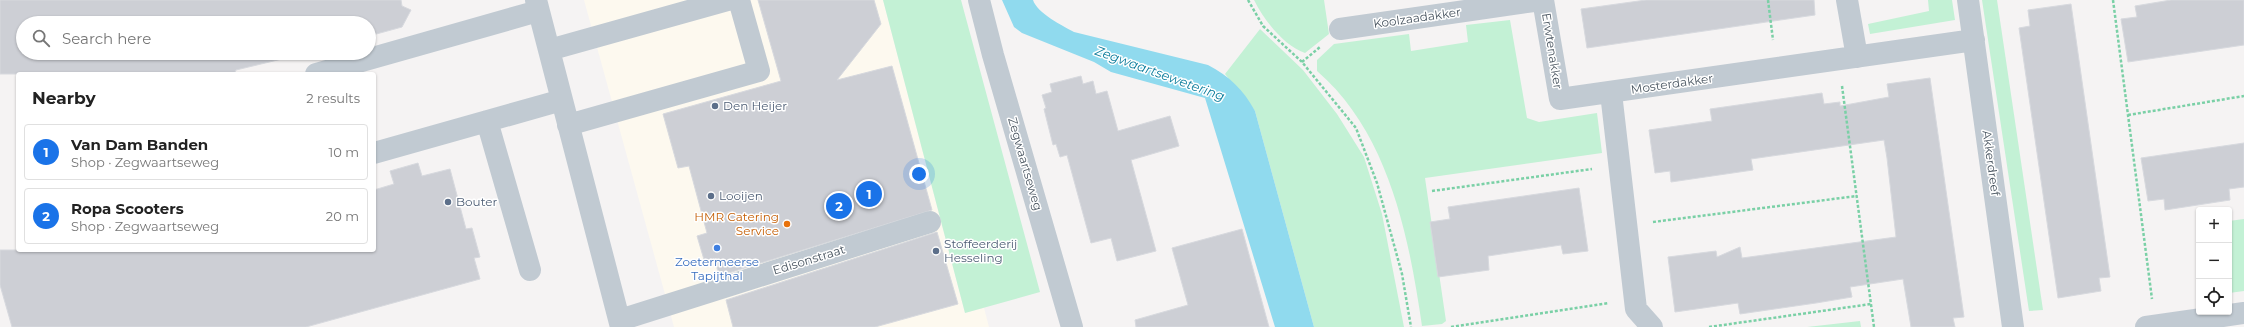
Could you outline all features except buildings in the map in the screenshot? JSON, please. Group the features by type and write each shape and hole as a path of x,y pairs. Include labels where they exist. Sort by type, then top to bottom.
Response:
{"street":[{"path":"549,50 728,0"},
{"path":"568,125 759,71 739,0"},
{"name":"Zegwaartseweg","path":"980,0 993,55 1072,327"},
{"name":"Koolzaadakker","path":"1340,29 1542,0"},
{"name":"Erwtenakker","path":"1542,0 1560,99 1611,92"},
{"path":"1847,0 1847,59"},
{"name":"Akkerdreef","path":"1968,0 2013,327"},
{"path":"376,55 537,5"},
{"name":"Edisonstraat","path":"537,5 620,323 930,222"},
{"name":"Mosterdakker","path":"1611,92 1974,40"},
{"path":"322,72 361,60"},
{"path":"1611,92 1636,309 1652,327"},
{"path":"376,152 562,100"},
{"path":"487,121 530,270"},
{"path":"2151,326 2244,313"}],"path":[{"path":"1248,0 1264,26 1302,62 1356,128 1377,183 1402,274 1411,327"},
{"path":"1768,0 1776,69"},
{"path":"2113,0 2128,115 2151,326"},
{"path":"1847,59 1857,196 1874,327"},
{"path":"2128,115 2244,96"},
{"path":"1432,191 1619,165"},
{"path":"1626,225 1857,196"},
{"path":"1451,327 1635,300"},
{"path":"1709,327 1871,304"}],"shaded area":[{"path":"584,0 883,0 965,313 984,308 989,327 674,327"}],"green space":[{"path":"883,0 961,0 1040,292 965,313"},
{"path":"1254,0 1324,0 1329,34 1305,53 1297,50 1275,31 1263,16"},
{"path":"1928,0 1952,0 1955,20 1870,34 1868,24 1929,11"},
{"path":"1982,0 1997,0 2043,310 2029,311"},
{"path":"1510,20 1527,118 1539,122 1597,113 1602,153 1425,178 1446,321 1442,324 1422,326 1410,257 1392,188 1378,155 1362,124 1342,96 1317,71 1317,60 1334,44 1409,34 1411,51 1468,42 1466,25"},
{"path":"1260,29 1303,70 1337,114 1364,157 1382,214 1404,327 1314,327 1255,111 1225,74"},
{"path":"2244,219 2244,291 2232,293 2232,243 2232,221"},
{"path":"1860,321 1861,327 1807,327"}],"water":[{"name":"Zegwaartsewetering","path":"1002,0 1033,0 1035,5 1045,14 1057,23 1074,32 1208,65 1223,74 1235,84 1246,96 1255,111 1314,327 1275,327 1205,98 1111,72 1094,62 1022,33 1014,27"}],"place":[{"name":"Den Heijer","path":"715,106"},
{"name":"Van Dam Banden","path":"869,194"},
{"name":"Looijen","path":"711,196"},
{"name":"Bouter","path":"448,202"},
{"name":"Ropa Scooters","path":"839,206"},
{"name":"HMR Catering Service","path":"787,224"},
{"name":"Zoetermeerse Tapijthal","path":"717,248"},
{"name":"Stoffeerderij Hesseling","path":"936,251"}]}
